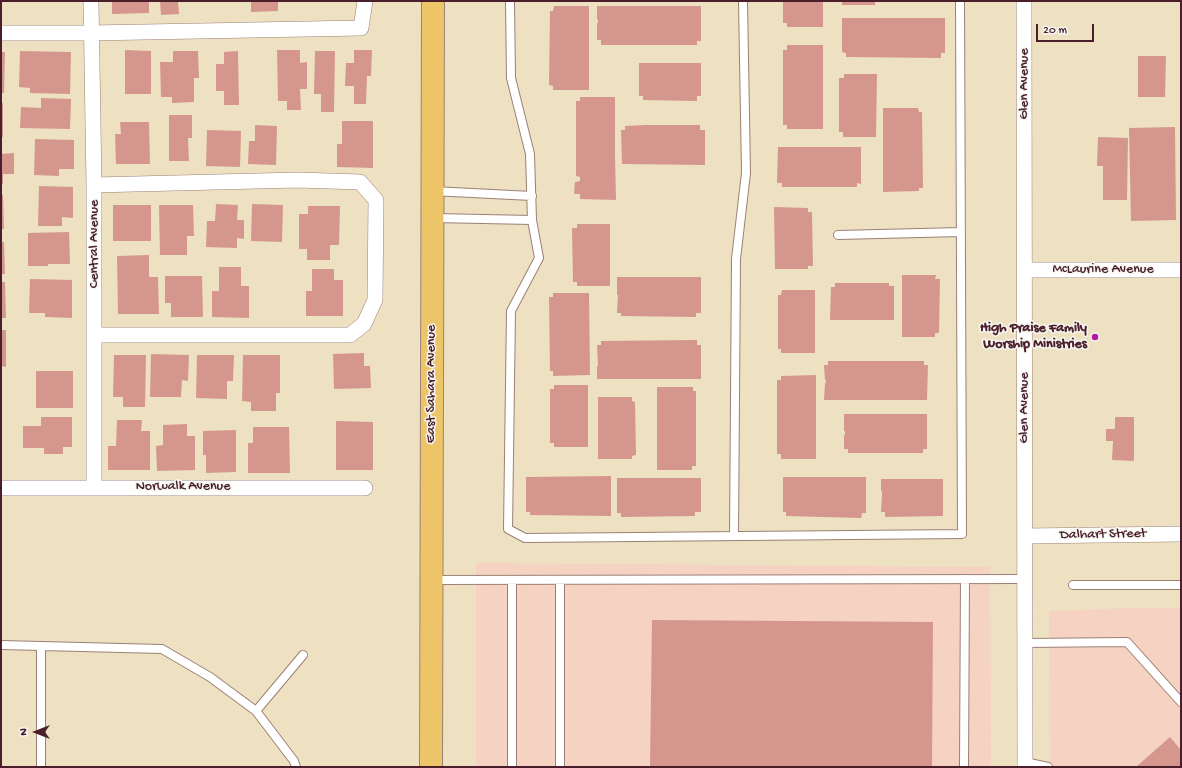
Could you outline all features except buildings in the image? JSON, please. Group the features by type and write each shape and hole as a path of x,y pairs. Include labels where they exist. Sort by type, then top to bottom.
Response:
{"main road":[{"name":"East Sahara Avenue","path":"431,767 433,1"}],"street":[{"name":"Central Avenue","path":"91,1 95,335 94,487"},
{"path":"1,33 91,34 361,28 365,1"},
{"name":"Glen Avenue","path":"1024,1 1025,765"},
{"path":"94,185 298,180 360,182 376,200 375,300 364,324 350,335 95,335"},
{"name":"McLaurine Avenue","path":"1025,270 1181,270"},
{"name":"Norwalk Avenue","path":"1,488 365,488"},
{"name":"Dalhart Street","path":"1025,536 1181,534"}],"lane":[{"path":"510,1 511,78 530,154 532,220 539,258 511,312 508,529 525,538 962,534 960,1"},
{"path":"734,536 736,259 746,173 743,1"},
{"path":"432,191 532,196"},
{"path":"432,218 532,220"},
{"path":"838,235 961,232"},
{"path":"964,767 965,579"},
{"path":"431,580 1025,579"},
{"path":"512,580 512,767"},
{"path":"560,580 560,767"},
{"path":"1073,585 1181,585"},
{"path":"1025,643 1127,642 1181,702"},
{"path":"1,645 162,649 210,677 256,711 294,761 296,767"},
{"path":"41,646 41,767"},
{"path":"256,711 303,656"},
{"path":"1025,765 1048,767"}],"shaded area":[{"path":"476,563 990,567 991,767 476,767"},
{"path":"1181,608 1181,767 1050,767 1049,611"}],"place":[{"name":"High Praise Family Worship Ministries","path":"1095,337"}]}
